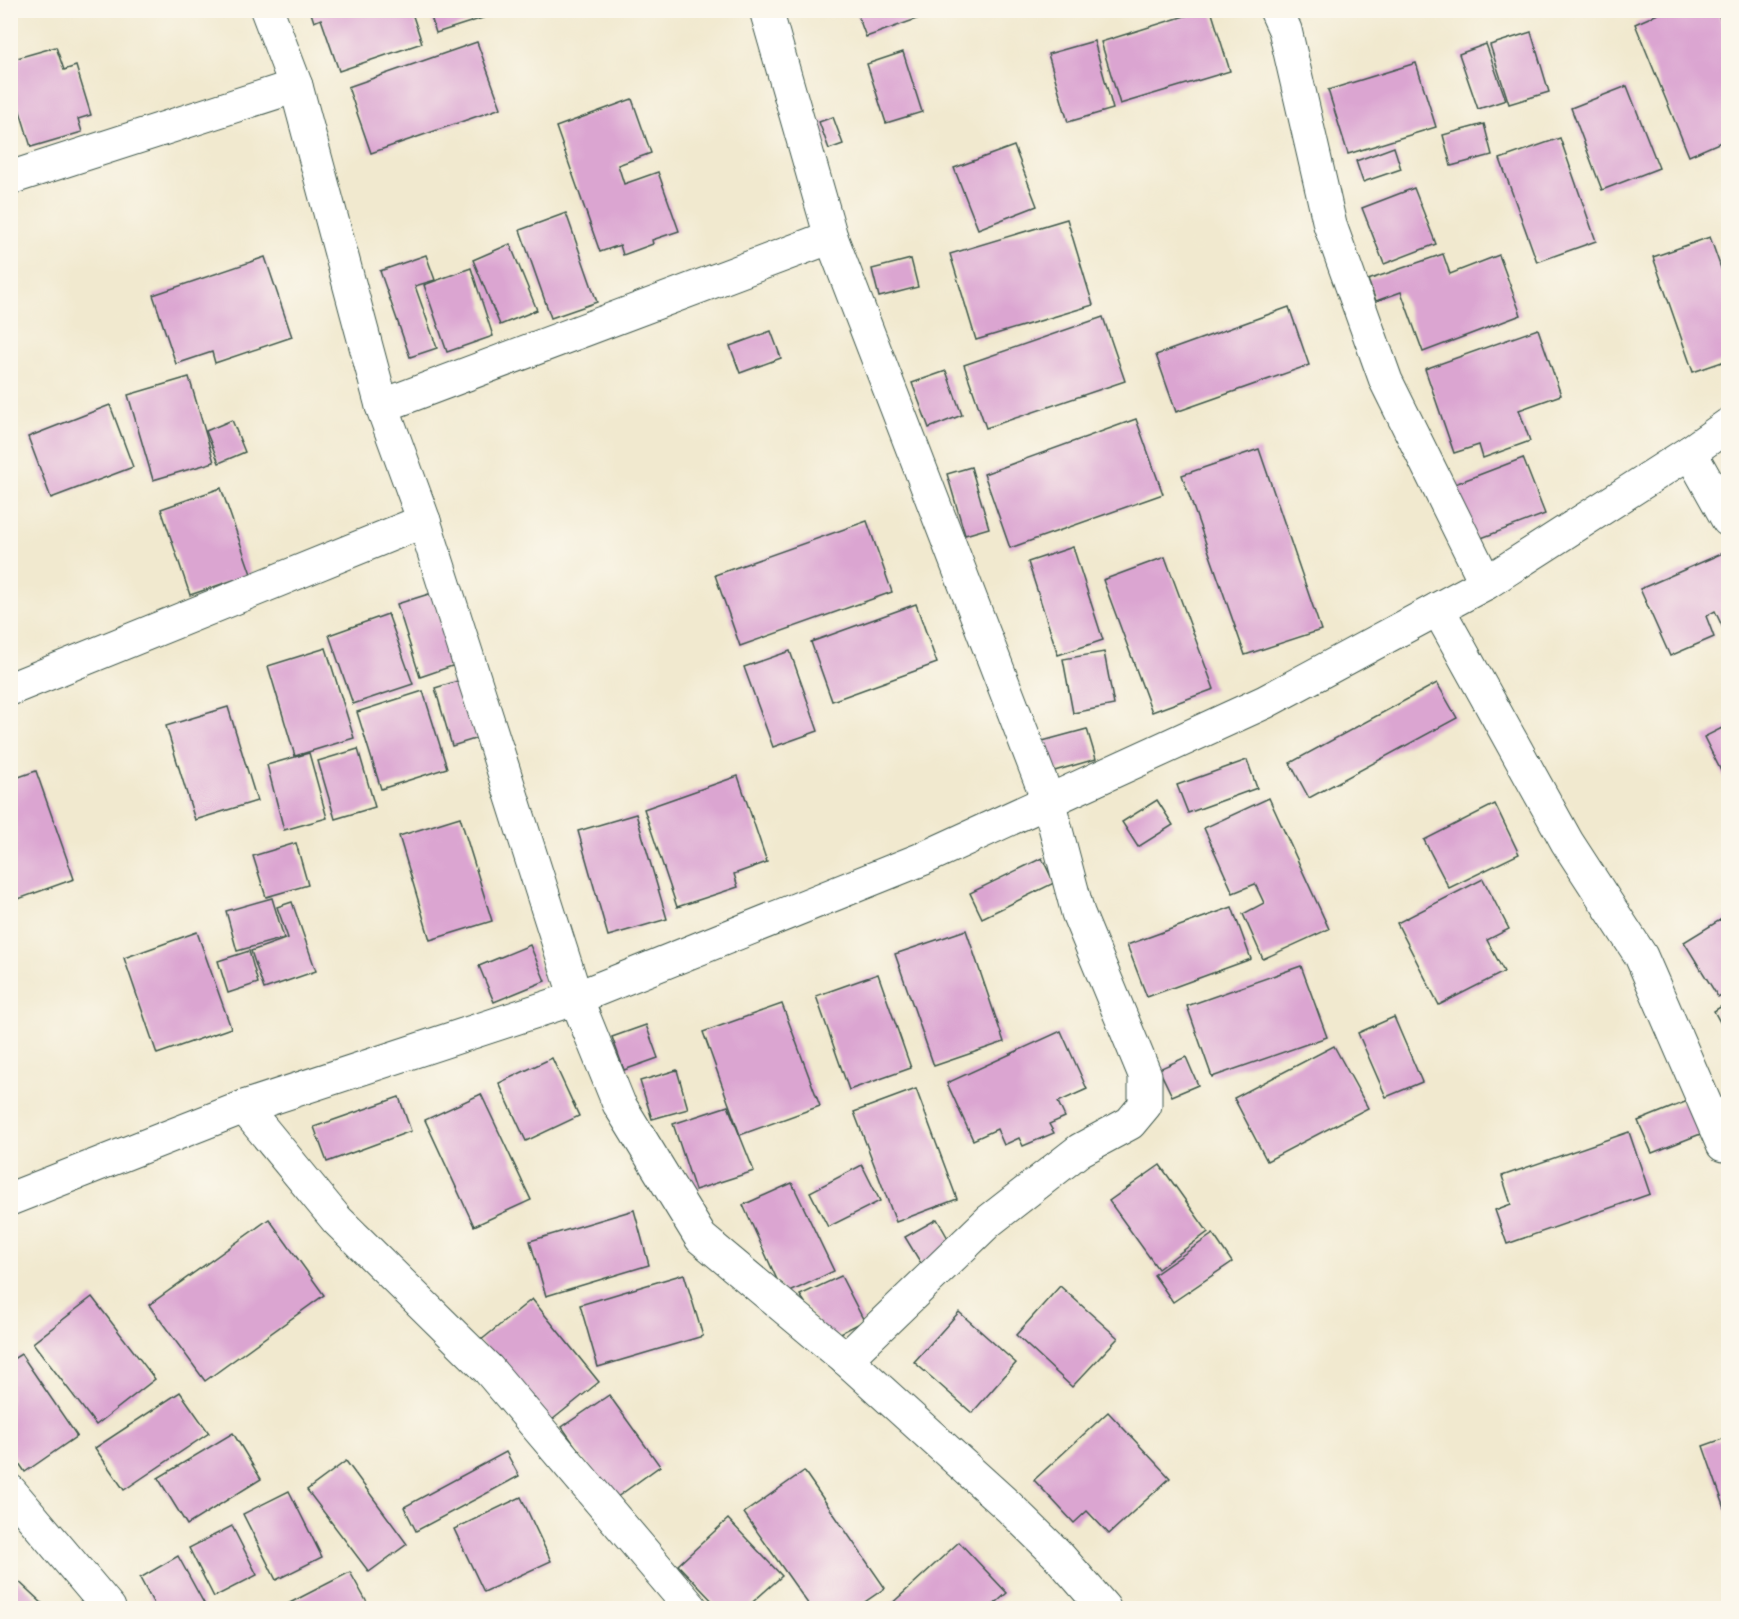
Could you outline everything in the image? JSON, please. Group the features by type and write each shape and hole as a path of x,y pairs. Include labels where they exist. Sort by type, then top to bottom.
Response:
{"street":[{"path":"267,10 296,86 381,406 424,521 576,998 619,1104 702,1238 846,1359 1009,1507 1056,1553 1104,1608"},
{"path":"766,10 831,237 1048,800 1078,913 1145,1075 1145,1105 1130,1123 1080,1150 989,1221 846,1359"},
{"path":"1276,10 1285,30 1330,225 1386,381 1485,583"},
{"path":"10,178 296,86"},
{"path":"381,406 831,237"},
{"path":"10,1199 244,1107 576,998 922,859 1265,702 1438,609 1485,583 1690,452 1728,425"},
{"path":"1690,452 1728,520"},
{"path":"10,689 424,521"},
{"path":"1438,609 1567,842 1641,956 1723,1145"},
{"path":"244,1107 337,1220 488,1369 691,1608"},
{"path":"10,1491 109,1608"}],"building":[{"path":"310,10 411,10 422,43 339,71 321,19 314,22"},
{"path":"429,10 505,10 505,11 436,33"},
{"path":"856,10 939,10 939,11 866,37"},
{"path":"1204,10 1211,10 1230,71 1120,104 1101,42"},
{"path":"1667,10 1717,10 1728,39 1728,139 1689,156 1635,24"},
{"path":"1531,32 1549,92 1509,104 1490,45"},
{"path":"1094,41 1113,109 1068,122 1048,54"},
{"path":"477,42 501,108 371,153 348,87"},
{"path":"1486,44 1506,100 1478,109 1459,54"},
{"path":"56,47 64,70 76,66 91,115 78,119 82,132 31,147 10,79 10,60"},
{"path":"903,52 922,112 886,123 867,64"},
{"path":"1416,63 1436,127 1348,154 1328,90"},
{"path":"1627,86 1659,168 1602,190 1571,108"},
{"path":"632,99 651,153 618,165 624,184 658,172 679,231 652,240 653,244 623,255 620,245 600,252 556,127"},
{"path":"833,117 843,144 829,149 819,122"},
{"path":"1484,124 1492,155 1451,166 1443,135"},
{"path":"1560,138 1596,241 1537,262 1500,159"},
{"path":"1014,146 1037,206 978,229 954,168"},
{"path":"1394,147 1401,169 1363,182 1356,161"},
{"path":"1414,188 1436,244 1384,264 1362,208"},
{"path":"566,213 597,302 551,318 520,230"},
{"path":"1067,219 1093,305 976,340 950,254"},
{"path":"1710,237 1728,288 1728,360 1693,372 1653,257"},
{"path":"510,244 537,310 500,325 473,260"},
{"path":"1443,254 1450,274 1499,255 1521,315 1423,352 1401,292 1376,301 1368,280"},
{"path":"426,255 435,280 415,286 437,348 410,357 380,271"},
{"path":"265,257 292,337 215,363 212,352 176,364 153,295"},
{"path":"911,259 918,287 879,297 872,269"},
{"path":"471,268 493,336 447,352 424,285"},
{"path":"1289,307 1309,365 1176,412 1156,355"},
{"path":"1103,317 1125,381 986,428 964,365"},
{"path":"1538,329 1561,395 1519,410 1530,441 1483,458 1479,445 1454,453 1425,369"},
{"path":"771,331 781,358 740,373 730,346"},
{"path":"946,371 962,415 929,428 912,383"},
{"path":"189,377 214,462 153,480 128,395"},
{"path":"110,405 133,467 51,498 28,437"},
{"path":"1136,419 1163,494 1010,548 984,474"},
{"path":"232,420 245,452 219,463 206,431"},
{"path":"1259,449 1321,630 1245,655 1182,475"},
{"path":"1523,458 1545,514 1476,540 1455,484"},
{"path":"971,467 989,528 965,535 947,474"},
{"path":"221,488 251,574 190,595 161,509"},
{"path":"867,521 892,592 740,646 715,575"},
{"path":"1073,547 1103,640 1058,655 1028,562"},
{"path":"1725,552 1728,561 1728,626 1723,628 1715,611 1706,616 1714,637 1670,656 1640,589"},
{"path":"1165,557 1214,689 1152,712 1103,580"},
{"path":"432,593 455,665 420,677 397,604"},
{"path":"916,604 937,663 832,701 811,642"},
{"path":"388,614 413,684 353,704 329,635"},
{"path":"326,648 354,738 295,756 268,666"},
{"path":"790,651 818,731 773,747 744,667"},
{"path":"1104,652 1114,705 1073,713 1063,659"},
{"path":"461,680 478,738 452,746 435,688"},
{"path":"1437,683 1457,718 1309,798 1290,763"},
{"path":"423,691 447,768 381,789 357,712"},
{"path":"228,707 257,801 195,820 166,726"},
{"path":"1728,725 1728,785 1704,737"},
{"path":"1087,729 1096,759 1044,774 1035,743"},
{"path":"358,749 375,807 335,819 318,761"},
{"path":"309,753 327,818 284,830 267,765"},
{"path":"1247,760 1257,788 1188,813 1177,785"},
{"path":"36,771 74,879 10,902 10,780"},
{"path":"738,776 767,862 734,874 738,887 677,907 644,809"},
{"path":"1269,798 1329,929 1263,959 1243,914 1264,903 1255,884 1233,893 1204,828"},
{"path":"1157,800 1173,825 1138,847 1122,822"},
{"path":"1495,804 1519,854 1449,888 1424,840"},
{"path":"636,814 667,919 608,936 578,831"},
{"path":"460,817 492,921 430,940 399,836"},
{"path":"296,843 308,885 266,897 253,856"},
{"path":"1042,858 1054,883 982,918 970,893"},
{"path":"1483,879 1509,929 1487,940 1504,972 1439,1005 1397,923"},
{"path":"272,898 284,938 237,951 226,911"},
{"path":"292,902 316,971 264,989 251,951 288,938 277,907"},
{"path":"1232,907 1251,959 1147,997 1127,945"},
{"path":"1728,915 1728,991 1718,997 1684,942"},
{"path":"966,930 1004,1042 934,1066 895,954"},
{"path":"197,932 231,1028 157,1054 124,958"},
{"path":"530,945 545,981 494,1002 479,966"},
{"path":"249,951 258,983 228,993 218,961"},
{"path":"1301,966 1327,1037 1212,1077 1187,1006"},
{"path":"878,974 911,1068 849,1090 816,996"},
{"path":"1728,1002 1728,1037 1714,1011"},
{"path":"782,1004 820,1106 740,1135 703,1032"},
{"path":"1394,1017 1422,1082 1386,1097 1358,1033"},
{"path":"646,1025 658,1058 624,1070 612,1037"},
{"path":"1061,1031 1087,1089 1058,1102 1065,1117 1049,1124 1054,1133 1023,1146 1019,1138 1004,1145 997,1129 973,1140 947,1083"},
{"path":"1334,1046 1368,1108 1267,1161 1234,1098"},
{"path":"1186,1057 1198,1085 1172,1096 1159,1069"},
{"path":"552,1058 579,1116 526,1141 499,1083"},
{"path":"677,1070 688,1109 652,1119 640,1081"},
{"path":"916,1089 957,1199 896,1222 854,1112"},
{"path":"481,1094 531,1200 474,1226 425,1120"},
{"path":"399,1097 411,1131 327,1162 314,1127"},
{"path":"1690,1100 1703,1133 1652,1153 1638,1121"},
{"path":"728,1106 754,1171 695,1190 673,1124"},
{"path":"1629,1132 1650,1194 1507,1244 1495,1210 1511,1204 1502,1176"},
{"path":"862,1165 880,1201 828,1227 810,1192"},
{"path":"1160,1165 1208,1232 1158,1269 1109,1201"},
{"path":"792,1183 834,1271 784,1295 743,1205"},
{"path":"634,1210 649,1265 546,1296 530,1241"},
{"path":"269,1219 324,1295 205,1381 149,1305"},
{"path":"937,1219 953,1247 922,1265 905,1237"},
{"path":"1213,1234 1232,1262 1173,1302 1154,1275"},
{"path":"684,1274 703,1336 598,1367 580,1305"},
{"path":"841,1276 864,1321 829,1339 800,1295"},
{"path":"1060,1286 1118,1338 1072,1387 1016,1335"},
{"path":"92,1297 155,1379 96,1425 33,1343"},
{"path":"532,1299 599,1382 547,1424 480,1341"},
{"path":"959,1312 1016,1363 972,1413 914,1362"},
{"path":"21,1354 77,1436 25,1472 10,1450 10,1361"},
{"path":"180,1392 209,1433 124,1490 95,1448"},
{"path":"609,1395 660,1466 613,1500 562,1427"},
{"path":"1108,1412 1170,1478 1109,1534 1087,1511 1074,1523 1034,1480"},
{"path":"233,1433 261,1479 187,1525 158,1478"},
{"path":"1728,1437 1728,1517 1703,1446"},
{"path":"506,1452 519,1476 416,1531 404,1507"},
{"path":"346,1461 407,1544 369,1572 307,1490"},
{"path":"804,1471 885,1588 856,1608 811,1608 744,1513"},
{"path":"289,1491 322,1557 276,1580 243,1514"},
{"path":"521,1497 551,1561 484,1592 454,1529"},
{"path":"728,1519 782,1576 746,1608 719,1608 678,1565"},
{"path":"232,1526 257,1575 214,1597 189,1548"},
{"path":"959,1542 1007,1593 990,1608 887,1608"},
{"path":"178,1556 206,1607 156,1608 140,1578"},
{"path":"350,1572 370,1608 280,1608"},
{"path":"15,1578 45,1606 42,1608 10,1608 10,1583"}]}
